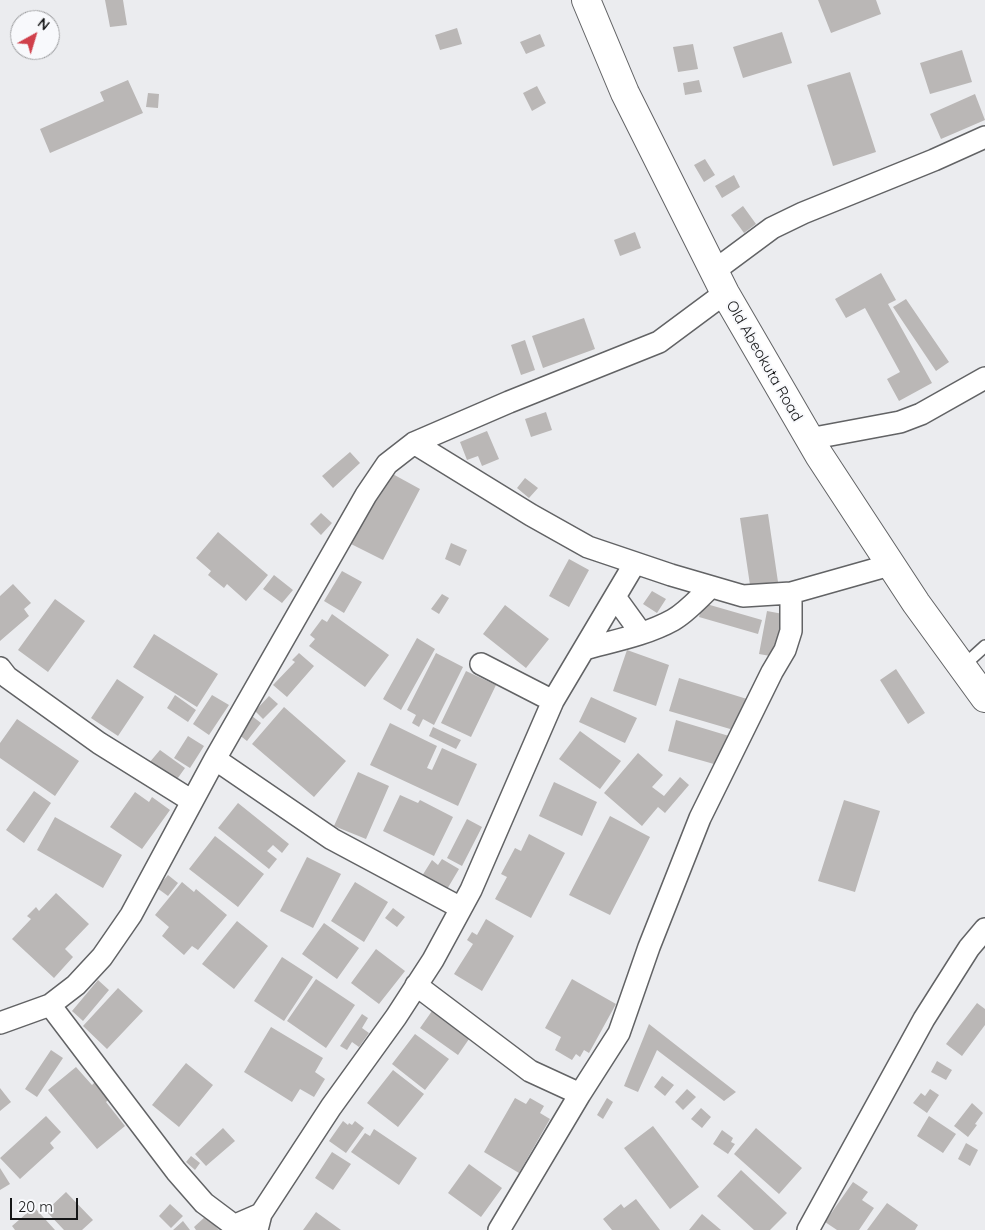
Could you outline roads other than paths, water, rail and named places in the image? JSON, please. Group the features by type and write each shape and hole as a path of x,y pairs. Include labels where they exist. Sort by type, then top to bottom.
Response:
{"highway":[{"name":"Old Abeokuta Road","path":"586,0 625,93 719,282 809,439 916,604 985,698"}],"street":[{"path":"0,1023 50,1005 76,985 102,957 131,915 214,758 366,495 387,464 414,443 509,402 659,342 772,228 803,213 934,160 985,137"},
{"path":"809,439 900,422 921,414 985,378"},
{"path":"414,443 531,515 588,547 743,596 791,593 890,565"},
{"path":"50,1005 176,1171 204,1203 232,1224 259,1222 331,1107 396,1017 433,960 471,890 554,701 635,563"},
{"path":"584,649 641,633 673,620 694,604 711,587"},
{"path":"499,1230 580,1094 619,1033 649,947 700,818 772,672 785,650 791,631 791,593"},
{"path":"615,597 641,633"},
{"path":"481,664 554,701"},
{"path":"0,668 8,677 99,743 192,801"},
{"path":"214,758 332,838 461,908"},
{"path":"808,1230 924,1019 969,948 985,929"},
{"path":"416,985 530,1071 580,1094"}],"lane":[{"path":"962,667 985,646"}]}
